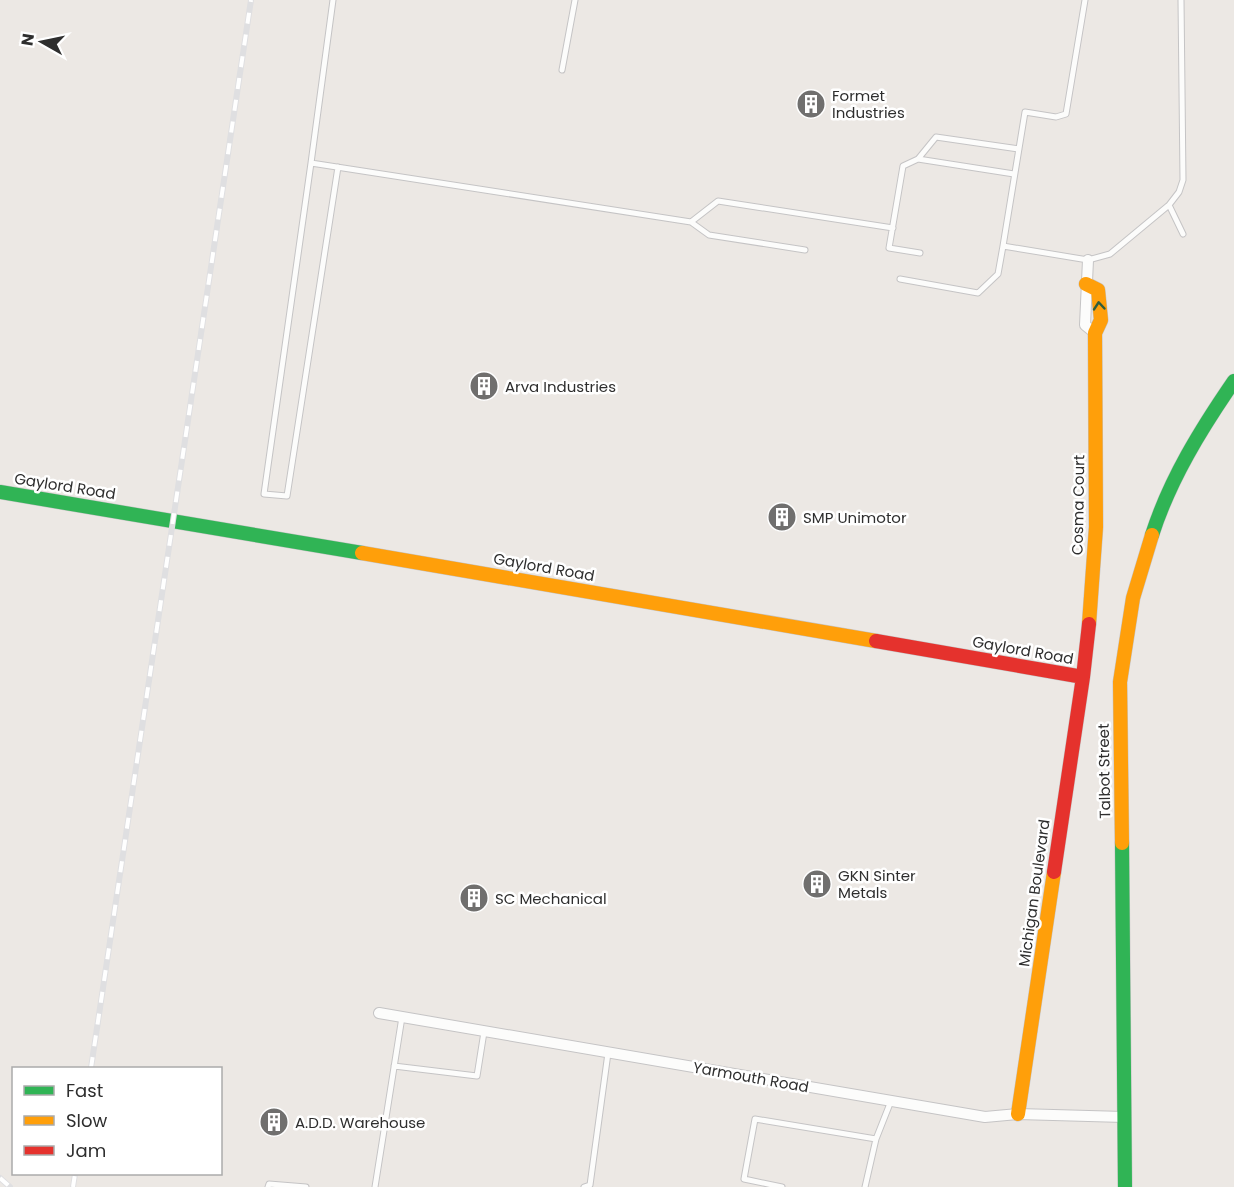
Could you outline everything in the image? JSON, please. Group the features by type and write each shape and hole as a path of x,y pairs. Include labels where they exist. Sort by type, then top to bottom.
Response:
{"street":[{"name":"Cosma Court","path":"1083,677 1096,527 1095,333 1101,320 1098,290 1086,284 1088,261"},
{"name":"Talbot Street","path":"1125,1187 1120,682 1125,632 1135,585 1149,538 1167,492 1188,451 1234,381"},
{"name":"Gaylord Road","path":"0,492 1083,677"},
{"name":"Michigan Boulevard","path":"1018,1114 1083,677"},
{"name":"Yarmouth Road","path":"379,1013 985,1117 1018,1114 1124,1117"}],"lane":[{"path":"333,0 264,494 287,496 338,167"},
{"path":"562,70 575,0"},
{"path":"900,279 978,293 998,274 1025,112 1056,117 1066,114 1085,0"},
{"path":"1003,246 1088,261 1110,254 1169,205 1179,192 1183,180 1181,0"},
{"path":"920,253 889,248 903,166 918,159 936,137 1019,149"},
{"path":"918,159 1014,174"},
{"path":"310,163 691,222 709,235 805,250"},
{"path":"691,222 718,201 893,228"},
{"path":"1169,205 1183,234"},
{"path":"375,1187 402,1017"},
{"path":"394,1066 477,1076 484,1032"},
{"path":"584,1187 590,1185 608,1053"},
{"path":"865,1187 876,1139 891,1101"},
{"path":"782,1187 744,1179 754,1119 876,1139"},
{"path":"268,1187 269,1184 306,1187"}],"railway":[{"path":"91,1067 251,0"},
{"path":"73,1187 75,1175"},
{"path":"0,1178 10,1187"}],"traffic: fast":[{"path":"1152,535 1159,514 1187,455 1234,381"},
{"path":"0,492 362,553"},
{"path":"1122,843 1125,1187"}],"traffic: slow":[{"path":"1086,284 1098,290 1101,320 1095,333 1096,527 1089,624"},
{"path":"1122,843 1120,682 1133,598 1152,535"},
{"path":"362,553 876,641"},
{"path":"1018,1114 1054,872"}],"traffic: jam":[{"path":"1054,872 1089,624"},
{"path":"876,641 1083,677"}],"place":[{"name":"Formet Industries","path":"811,104"},
{"name":"Arva Industries","path":"484,386"},
{"name":"SMP Unimotor","path":"782,517"},
{"name":"GKN Sinter Metals","path":"817,884"},
{"name":"SC Mechanical","path":"474,898"},
{"name":"A.D.D. Warehouse","path":"274,1122"}]}
